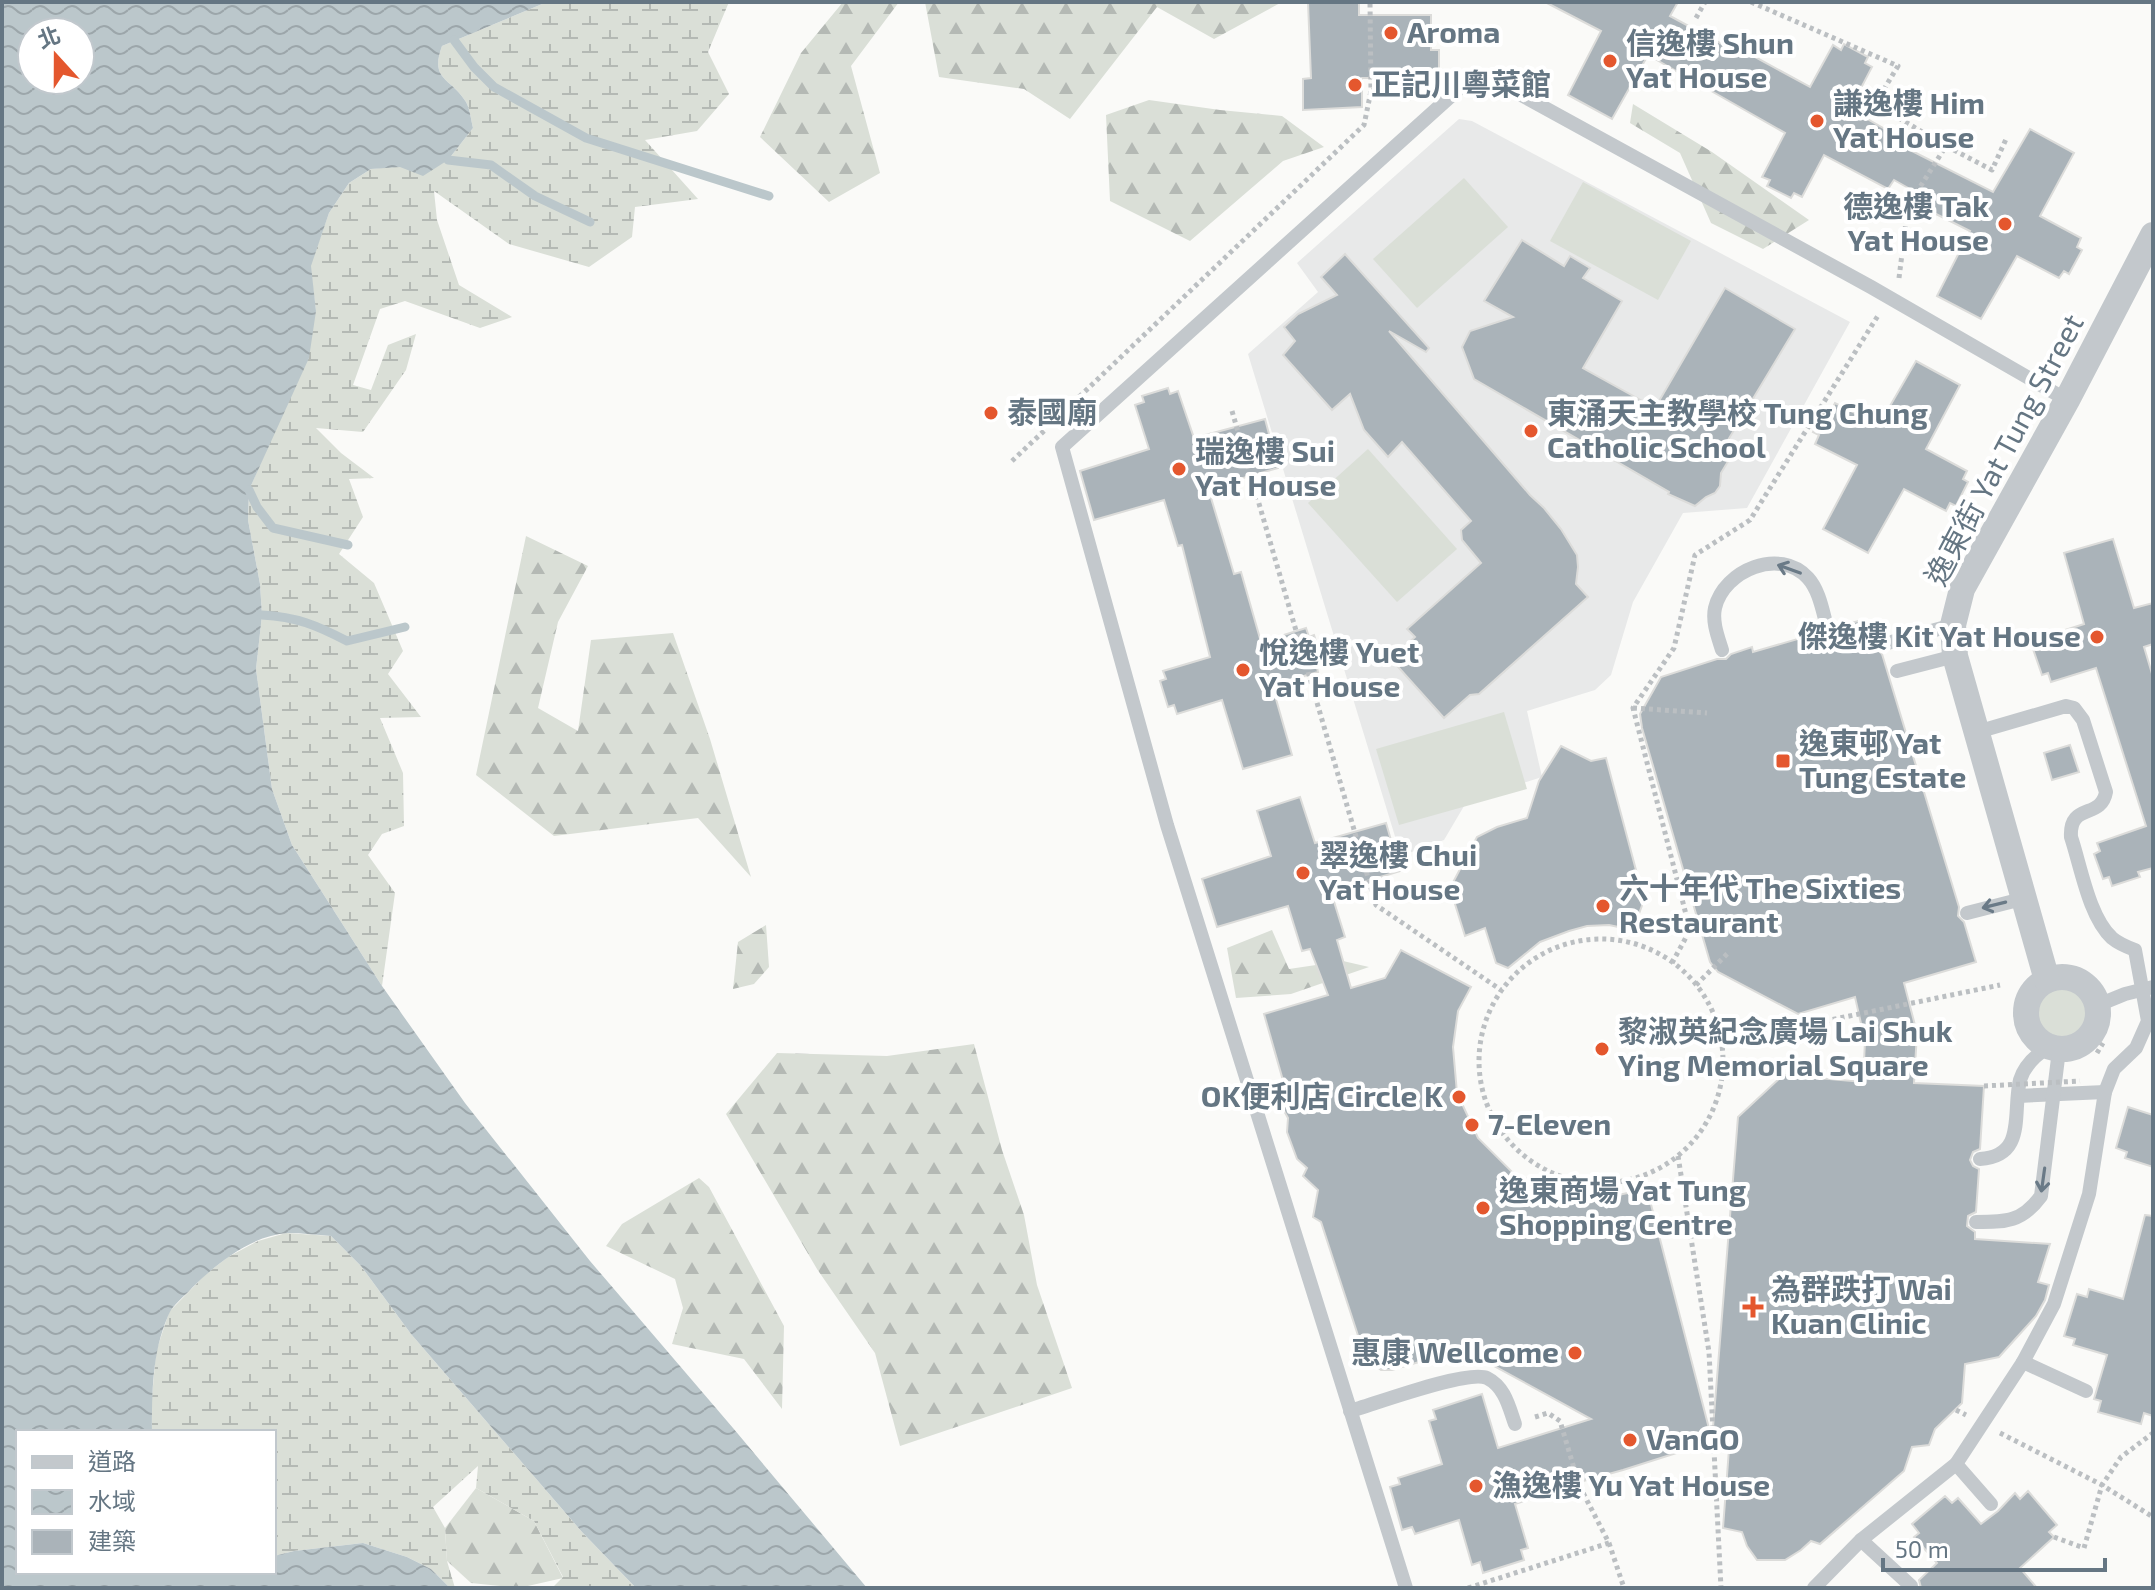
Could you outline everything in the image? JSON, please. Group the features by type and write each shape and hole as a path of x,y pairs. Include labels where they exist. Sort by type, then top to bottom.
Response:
{"street":[{"name":"逸東街 Yat Tung Street","path":"2047,980 1955,656 1953,625 1962,589 2067,400 2153,235"},
{"path":"2068,977 2078,980 2094,994 2098,1005 2099,1016 2090,1037 2071,1049 2054,1048 2038,1041 2030,1032 2026,1009 2036,987 2047,980 2068,977"}],"lane":[{"path":"1406,1588 1167,825 1062,447 1472,77 1503,85 2067,400"},
{"path":"1722,650 1715,629 1715,610 1722,591 1735,576 1753,567 1773,564 1790,566 1808,577 1817,592 1828,630"},
{"path":"1884,644 1953,625"},
{"path":"1897,671 1955,656"},
{"path":"1814,1588 1861,1540 1956,1464 2023,1362 2054,1304 2089,1194 2105,1092 2114,1069 2136,1048 2148,1021 2148,989 2135,950 2114,940 2103,927 2094,910 2071,837 2071,825 2077,816 2099,806 2106,792 2079,713 2066,706 1977,732"},
{"path":"1967,913 2022,899"},
{"path":"2098,1005 2148,989"},
{"path":"1976,1222 2004,1222 2018,1217 2032,1208 2041,1196 2054,1098 2054,1048 2039,1053 2020,1080 2014,1136 2009,1146 2001,1154 1980,1159"},
{"path":"2018,1096 2054,1098 2105,1092"},
{"path":"2023,1362 2086,1391"},
{"path":"1350,1411 1464,1377 1486,1377 1502,1390 1515,1424"},
{"path":"1956,1464 1991,1504"},
{"path":"1861,1540 1911,1586"}],"path":[{"path":"1012,461 1364,125 1371,91 1370,2"},
{"path":"1696,18 1705,2"},
{"path":"1751,2 1898,66 1875,104 1946,146 1992,170 2007,137"},
{"path":"1371,91 1404,91"},
{"path":"1898,285 1908,206 1946,146"},
{"path":"1232,411 1376,905 1501,990"},
{"path":"1633,708 1707,713"},
{"path":"1605,939 1647,947 1683,969 1709,1002 1723,1042 1722,1085 1706,1124 1678,1156 1641,1177 1602,1183 1564,1178 1530,1161 1502,1134 1482,1088 1478,1062 1484,1024 1501,990 1528,963 1563,945 1605,939"},
{"path":"1696,985 1729,952"},
{"path":"1723,1042 2000,985"},
{"path":"2099,1050 2103,1043"},
{"path":"1984,1086 2080,1081"},
{"path":"1678,1156 1709,1352 1721,1588"},
{"path":"1956,1410 2102,1485 2153,1517"},
{"path":"1515,1424 1548,1413 1560,1421 1579,1485 1609,1543 1624,1588"},
{"path":"2054,1537 2084,1548 2102,1485 2121,1457 2153,1433"},
{"path":"1468,1588 1609,1543"}],"shaded area":[{"name":"東涌天主教學校 Tung Chung Catholic School","path":"1459,119 1472,121 1850,322 1747,508 1683,513 1633,602 1611,675 1595,690 1527,711 1542,777 1467,801 1444,840 1401,856 1248,354 1318,292 1297,263"}],"green space":[{"path":"547,2 729,2 708,52 729,94 697,131 645,140 698,199 635,207 632,237 589,267 509,244 434,191 437,220 459,285 512,317 480,328 405,301 380,309 353,385 371,390 388,345 416,334 406,370 363,432 316,428 341,453 374,478 349,479 363,517 339,554 374,583 403,651 388,674 421,717 380,718 403,773 404,826 382,834 368,855 395,893 382,986 292,845 272,789 256,669 262,615 260,584 248,520 249,490 270,442 316,311 310,266 329,213 349,183 371,169 448,160 473,128 466,102 440,73 438,66 442,46"},
{"path":"843,2 899,2 851,66 880,173 829,202 760,137 801,53"},
{"path":"925,2 1282,2 1214,39 1157,7 1070,119 1024,89 939,77"},
{"path":"1149,100 1282,116 1324,147 1283,161 1190,241 1110,201 1106,115"},
{"path":"1633,104 1712,152 1809,220 1763,249 1711,223 1680,153 1630,123"},
{"path":"1464,178 1508,227 1417,308 1373,259"},
{"path":"1583,182 1691,241 1658,300 1550,241"},
{"path":"1368,449 1457,549 1397,602 1308,503"},
{"path":"526,536 588,566 558,622 538,708 578,731 591,640 673,633 710,739 751,877 698,818 554,836 476,775"},
{"path":"1504,712 1527,789 1399,825 1376,749"},
{"path":"766,925 769,967 754,984 733,989 738,942"},
{"path":"1272,930 1289,969 1343,961 1369,967 1291,994 1236,998 1227,948"},
{"path":"2063,984 2084,992 2092,1013 2084,1034 2063,1042 2042,1034 2034,1013 2042,992"},
{"path":"974,1044 1002,1150 1024,1215 1037,1285 1072,1388 900,1446 875,1353 817,1269 726,1114 777,1053 887,1056"},
{"path":"699,1178 709,1187 784,1326 782,1409 744,1359 672,1344 683,1308 675,1279 606,1246 622,1224"},
{"path":"286,1233 331,1236 361,1266 411,1334 582,1532 636,1588 552,1588 563,1577 534,1521 476,1488 478,1466 433,1507 445,1528 447,1561 455,1588 450,1588 431,1569 407,1557 363,1543 276,1556 276,1430 152,1430 156,1352 169,1312 206,1274 228,1257 258,1241"},
{"path":"476,1488 534,1521 563,1578 519,1588 471,1583 447,1561 445,1528"}],"water":[{"path":"2,2 547,2 442,46 438,66 440,73 466,102 473,128 448,160 423,176 400,167 371,169 349,183 329,213 311,266 316,311 309,358 249,490 248,520 260,584 262,615 256,669 272,789 292,845 382,986 465,1103 590,1261 867,1588 636,1588 582,1532 411,1334 361,1266 331,1236 288,1233 261,1239 223,1261 172,1308 156,1358 152,1430 16,1430 16,1574 276,1574 276,1556 363,1543 407,1557 431,1569 450,1588 2,1588"}],"building":[{"path":"1308,2 1359,2 1359,15 1431,15 1431,50 1439,50 1439,78 1362,78 1362,107 1303,110 1303,79 1311,78"},
{"path":"1545,2 1678,2 1670,16 1810,87 1833,45 1841,50 1844,44 1868,57 1865,63 1872,67 1850,109 1913,145 1910,150 1993,192 2030,129 2074,153 2040,216 2081,238 2077,247 2082,250 2069,274 2064,271 2059,278 2017,256 1981,319 1937,296 1970,231 1928,210 1933,202 1894,180 1888,189 1824,155 1802,197 1794,193 1791,198 1767,186 1770,180 1762,177 1785,133 1648,55 1612,119 1568,95 1601,31"},
{"path":"1522,240 1564,266 1570,256 1590,268 1583,278 1622,301 1583,368 1655,408 1725,288 1795,329 1725,445 1735,450 1721,473 1720,486 1715,493 1695,506 1668,494 1474,379 1462,347 1470,331 1513,317 1484,301"},
{"path":"1345,254 1429,348 1426,352 1389,331 1561,529 1577,555 1576,584 1588,597 1479,694 1470,695 1444,718 1391,659 1415,637 1407,629 1481,563 1462,540 1461,530 1471,521 1402,442 1388,457 1364,430 1350,394 1332,410 1283,355 1295,341 1284,327 1298,314 1337,295 1321,277"},
{"path":"1916,361 1960,385 1926,449 1967,471 1963,479 1968,482 1956,506 1950,503 1946,511 1904,489 1868,553 1823,529 1857,465 1815,444 1819,435 1813,432 1826,408 1831,411 1835,403 1879,425"},
{"path":"1168,388 1170,394 1178,391 1194,438 1265,419 1278,468 1208,488 1234,574 1241,572 1261,642 1306,628 1309,637 1314,635 1322,661 1316,663 1318,672 1272,685 1292,755 1243,769 1222,700 1177,714 1174,705 1168,707 1160,681 1166,679 1163,671 1210,657 1182,545 1178,546 1164,500 1094,520 1080,471 1149,449 1135,405 1144,402 1142,396"},
{"name":"傑逸樓 Kit Yat House","path":"2113,539 2134,608 2153,603 2153,644 2144,647 2153,677 2153,868 2138,872 2140,877 2112,886 2109,877 2103,879 2094,854 2100,851 2097,843 2146,826 2096,668 2051,682 2048,673 2042,675 2033,649 2039,648 2037,639 2084,624 2064,553"},
{"path":"1858,621 1875,631 1875,647 1882,654 1959,907 1958,916 1964,922 1976,962 1904,983 1917,1033 1914,1083 1984,1086 1980,1149 1973,1152 1970,1160 1979,1169 1976,1212 1968,1216 1967,1226 1975,1232 1975,1239 2050,1244 2038,1282 2049,1285 2045,1300 2036,1316 1999,1357 1965,1364 1962,1403 1935,1429 1929,1445 1912,1447 1904,1471 1820,1544 1811,1541 1785,1560 1757,1560 1742,1532 1723,1528 1730,1436 1515,1504 1528,1548 1521,1550 1524,1560 1483,1573 1480,1562 1472,1565 1459,1520 1415,1534 1412,1527 1402,1530 1390,1487 1400,1484 1398,1478 1442,1464 1429,1421 1436,1419 1433,1410 1482,1394 1498,1448 1591,1419 1463,1349 1392,1370 1381,1370 1365,1357 1321,1222 1313,1217 1318,1190 1303,1176 1307,1168 1297,1159 1287,1132 1288,1118 1283,1109 1288,1098 1264,1014 1328,995 1310,949 1302,951 1288,906 1217,927 1202,879 1271,856 1257,811 1300,797 1315,843 1386,823 1400,871 1331,892 1345,937 1337,940 1351,988 1385,978 1401,950 1471,987 1458,1011 1453,1047 1457,1093 1478,1138 1512,1172 1557,1193 1599,1199 1647,1189 1712,1440 1738,1117 1783,1075 1863,1082 1865,1041 1855,997 1798,1014 1718,972 1710,962 1640,714 1661,677 1717,659 1726,659 1731,654 1752,647 1753,652 1818,633 1825,639 1831,639 1838,627"},
{"path":"2070,745 2079,772 2052,780 2044,753"},
{"path":"1561,746 1591,761 1606,758 1644,900 1633,930 1609,925 1569,931 1540,942 1508,968 1496,963 1485,928 1465,936 1450,888 1477,837 1527,818 1539,781"},
{"path":"2128,1107 2153,1115 2153,1167 2125,1158 2127,1152 2116,1148"},
{"path":"2145,1215 2153,1216 2153,1416 2144,1413 2141,1424 2098,1412 2101,1401 2094,1399 2107,1355 2073,1345 2075,1339 2064,1336 2077,1294 2087,1297 2089,1289 2123,1299"},
{"path":"2028,1491 2057,1525 2049,1532 2054,1537 2020,1568 2037,1588 1921,1588 1919,1580 1937,1563 1914,1537 1919,1533 1912,1524 1945,1496 1952,1503 1958,1498 1981,1524 2015,1493 2020,1499"}],"waterway":[{"path":"454,40 494,87 586,138 769,196"},
{"path":"448,160 491,165 535,196 590,222"},
{"path":"249,490 273,528 348,545"},
{"path":"262,615 306,623 347,641 405,627"}],"place":[{"name":"Aroma","path":"1391,33"},
{"name":"信逸樓 Shun Yat House","path":"1610,61"},
{"name":"正記川粵菜館","path":"1355,85"},
{"name":"謙逸樓 Him Yat House","path":"1817,121"},
{"name":"德逸樓 Tak Yat House","path":"2005,224"},
{"name":"泰國廟","path":"991,413"},
{"name":"東涌天主教學校 Tung Chung Catholic School","path":"1531,431"},
{"name":"瑞逸樓 Sui Yat House","path":"1179,469"},
{"name":"傑逸樓 Kit Yat House","path":"2097,637"},
{"name":"悅逸樓 Yuet Yat House","path":"1243,670"},
{"name":"逸東邨 Yat Tung Estate","path":"1783,761"},
{"name":"翠逸樓 Chui Yat House","path":"1303,873"},
{"name":"六十年代 The Sixties Restaurant","path":"1603,906"},
{"name":"黎淑英紀念廣場 Lai Shuk Ying Memorial Square","path":"1602,1049"},
{"name":"OK便利店 Circle K","path":"1459,1097"},
{"name":"7-Eleven","path":"1472,1125"},
{"name":"逸東商場 Yat Tung Shopping Centre","path":"1483,1208"},
{"name":"為群跌打 Wai Kuan Clinic","path":"1753,1307"},
{"name":"惠康 Wellcome","path":"1575,1353"},
{"name":"VanGO","path":"1630,1440"},
{"name":"漁逸樓 Yu Yat House","path":"1476,1486"}]}
